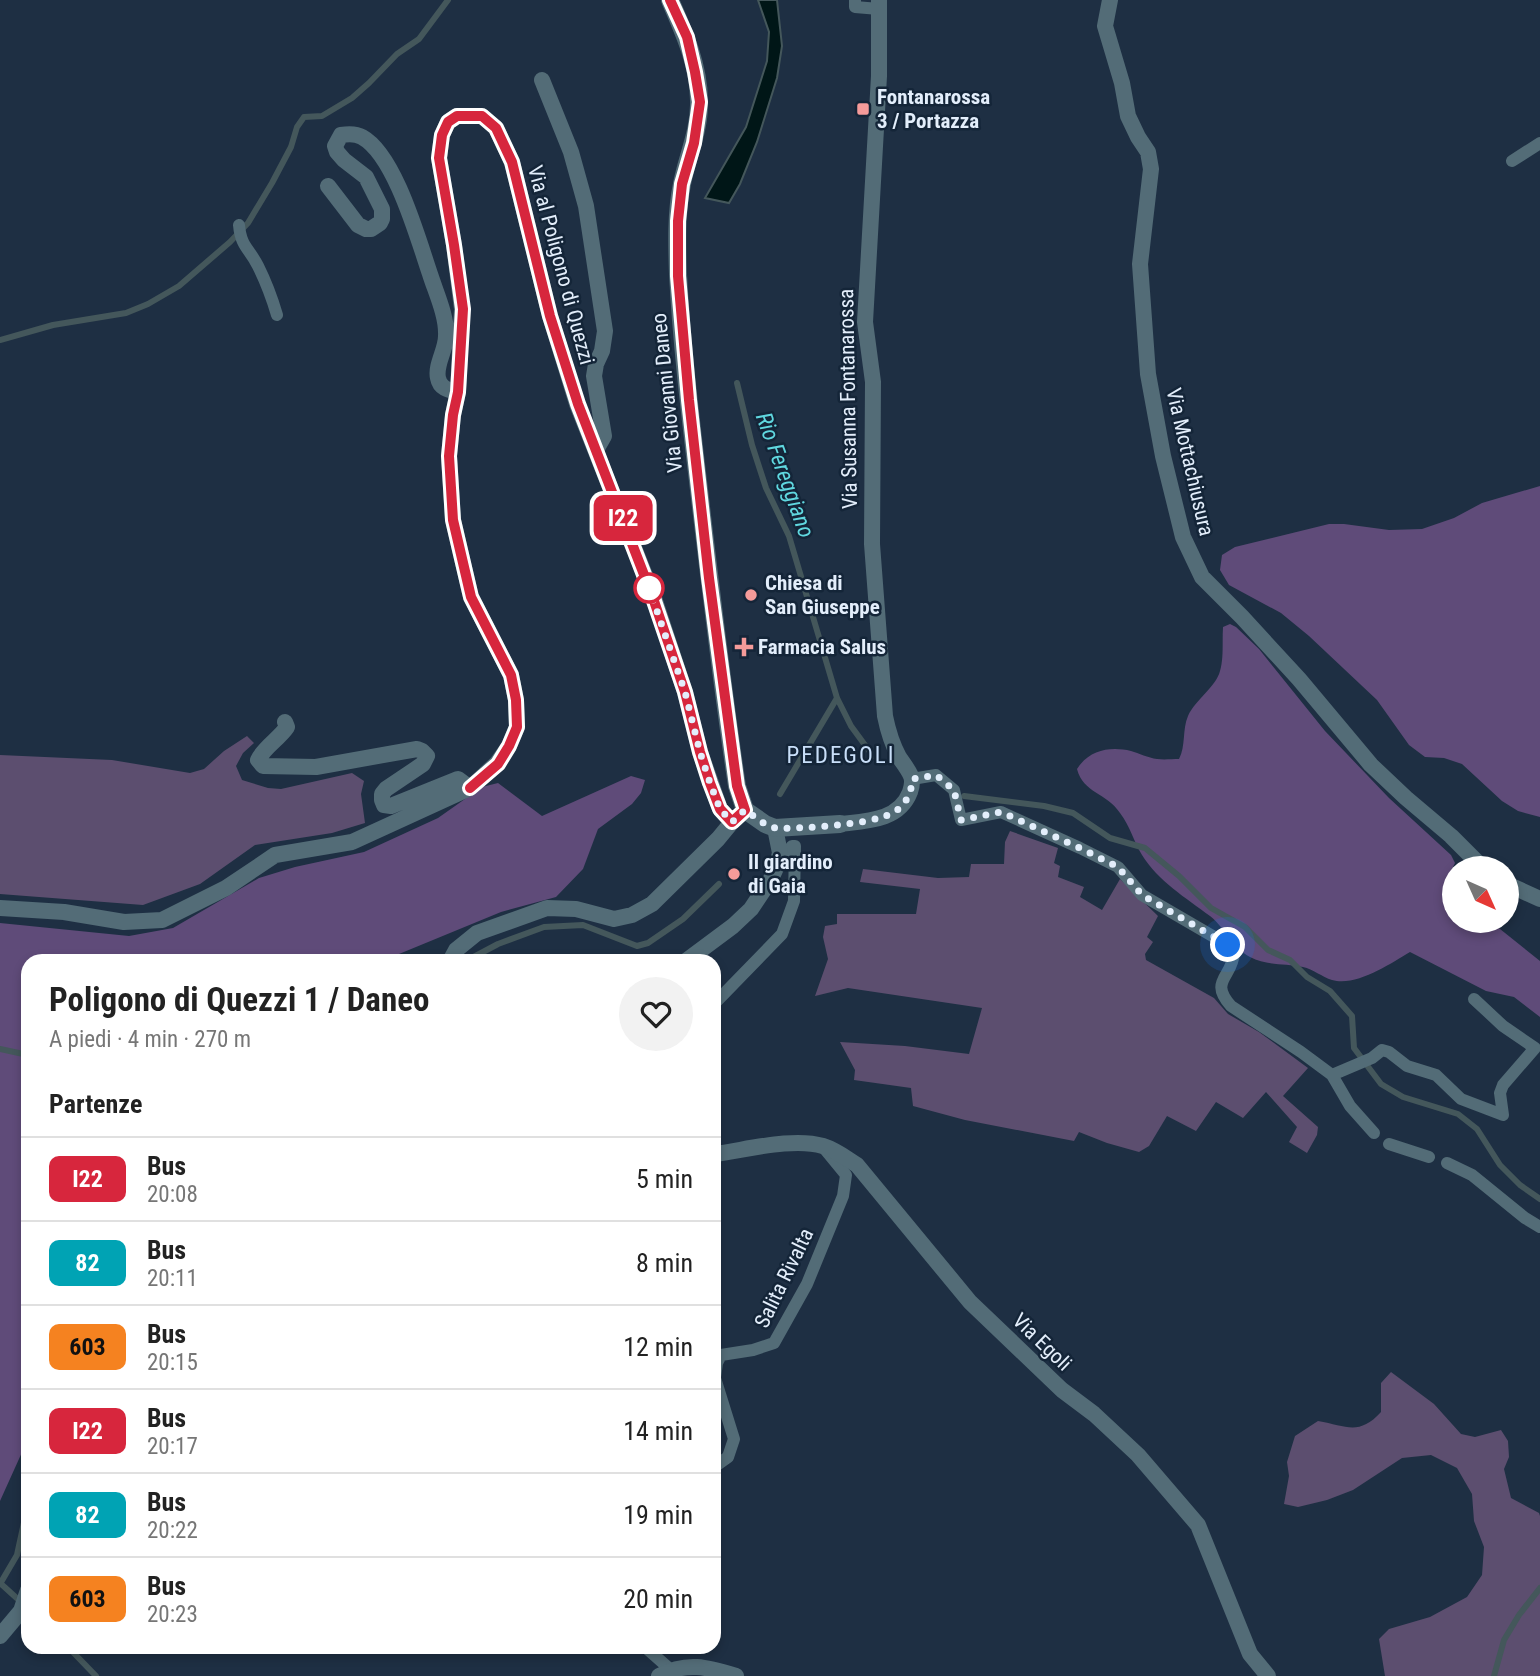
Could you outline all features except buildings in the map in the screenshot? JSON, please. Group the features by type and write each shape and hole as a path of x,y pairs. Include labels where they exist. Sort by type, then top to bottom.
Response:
{"street":[{"name":"Via Giovanni Daneo","path":"670,0 687,37 700,102 694,143 682,184 678,221 678,276 709,578 737,786 745,810"},
{"path":"855,0 855,7 879,4"},
{"name":"Via Mottachiusura","path":"1110,0 1105,26 1122,83 1128,116 1148,152 1151,169 1140,264 1148,374 1163,456 1183,537 1202,577 1299,679 1371,765 1471,856"},
{"name":"Via Susanna Fontanarossa","path":"879,4 879,69 864,322 873,382 872,544 885,716 888,733 912,779"},
{"name":"Via al Poligono di Quezzi","path":"542,80 571,152 586,206 605,331 594,376 604,436 596,450"},
{"name":"Via al Poligono di Quezzi","path":"0,908 64,912 124,922 162,920 226,888 275,855 352,842 470,788 498,764 509,746 517,727 516,700 511,675 471,597 453,520 449,456 458,392 463,309 439,158 442,135 448,122 457,116 482,116 496,128 512,162 550,316 578,404 653,598 685,692 710,783 720,809 732,822"},
{"path":"328,186 358,225 371,229 380,223 382,209 366,177 337,152 335,146 341,135 362,137 377,150 394,176 408,209 443,317 446,337 437,375 438,382 443,388 458,392"},
{"path":"1512,161 1540,143"},
{"path":"240,231 242,242 268,287 277,315"},
{"path":"285,722 287,727 284,732 260,755 258,760 262,766 316,767 416,749 427,756 424,764 386,789 382,794 384,805 391,806 458,779 470,788"},
{"path":"454,954 477,933 548,908 576,909 614,919 622,919 641,911 652,904 745,810 775,828 879,819 896,811 905,801 912,779 936,775 954,790 961,820 1001,812 1118,867 1142,895 1228,945 1234,952 1234,962 1222,983 1220,990 1223,997 1231,1006 1332,1075 1350,1106 1374,1133"},
{"path":"695,954 751,909 771,879 780,853 775,828"},
{"path":"721,997 782,934 794,901 795,846 792,846 776,868"},
{"path":"1519,889 1540,899"},
{"path":"1332,1075 1372,1058 1382,1050 1407,1066 1436,1075 1461,1099 1503,1115 1500,1093 1503,1085 1535,1048 1503,1026 1474,999"},
{"name":"Via Egoli","path":"721,1153 799,1142 838,1152 857,1165 970,1302 1062,1390 1094,1414 1138,1455 1198,1525 1250,1654 1268,1676"},
{"path":"1389,1144 1429,1157"},
{"name":"Salita Rivalta","path":"721,1355 774,1343 807,1284 843,1196 846,1175 822,1146"},
{"path":"1447,1163 1472,1175 1525,1219 1540,1227"},
{"name":"Salita Rivalta","path":"721,1397 734,1439 728,1457 721,1462"},
{"path":"0,1636 21,1611"},
{"path":"651,1654 668,1674 683,1667 708,1668 736,1676"}],"shaded area":[{"path":"758,0 777,0 782,46 777,78 757,142 729,203 705,198 746,127 767,61 769,32"},
{"path":"1540,486 1540,817 1518,811 1502,801 1462,764 1444,758 1425,757 1409,745 1377,700 1309,636 1281,613 1229,585 1220,570 1222,555 1235,547 1329,524 1389,530 1422,529 1454,518 1482,503"},
{"path":"1230,624 1236,627 1259,649 1325,731 1389,798 1451,855 1442,856 1442,933 1505,933 1540,961 1540,1017 1514,997 1486,991 1410,952 1372,973 1341,981 1328,979 1303,967 1256,960 1239,948 1210,916 1156,873 1142,855 1127,823 1115,806 1084,783 1077,769 1088,757 1108,749 1154,758 1179,759 1188,716 1220,671 1223,627"},
{"path":"247,736 254,743 243,753 236,766 242,780 281,789 352,773 364,781 361,794 365,823 332,833 255,845 200,884 143,905 0,894 0,755 112,760 190,773 204,769 224,751"},
{"path":"631,776 645,780 641,793 632,804 598,829 583,869 556,897 501,912 399,954 21,954 21,1454 0,1501 0,923 129,936 173,928 259,878 364,852 438,818 482,787 498,783 542,816"},
{"path":"1010,831 1058,848 1054,863 1060,866 1058,877 1084,887 1080,897 1102,910 1120,879 1158,916 1147,937 1153,942 1145,954 1146,960 1214,998 1228,1014 1259,1032 1308,1068 1283,1096 1318,1127 1317,1135 1307,1153 1289,1142 1297,1127 1266,1092 1243,1118 1216,1102 1196,1131 1167,1116 1149,1146 1139,1152 1079,1132 1074,1141 965,1120 913,1106 911,1088 854,1080 855,1070 840,1042 969,1054 982,1008 848,988 815,996 828,959 823,937 825,926 837,924 837,914 916,914 920,889 860,882 863,869 938,878 969,877 971,864 1004,864 1005,842"},
{"path":"1391,1372 1434,1404 1461,1434 1475,1437 1501,1430 1508,1441 1509,1457 1504,1469 1511,1498 1540,1516 1540,1676 1385,1676 1379,1639 1389,1629 1430,1617 1467,1597 1482,1575 1484,1547 1474,1521 1472,1494 1457,1468 1431,1455 1402,1458 1353,1490 1298,1507 1284,1504 1289,1476 1287,1462 1295,1436 1318,1421 1345,1427 1366,1424 1381,1412 1381,1383"}],"waterway":[{"path":"0,340 53,325 126,313 179,286 248,223 272,183 304,117 322,116 352,98 397,54 419,39 448,0"},
{"name":"Rio Fereggiano","path":"737,383 752,445 766,488 789,536 837,698 851,726 873,756"},
{"path":"780,794 837,698"},
{"path":"964,796 1044,806 1073,813 1110,838 1145,848 1179,876 1211,908 1245,927 1268,950 1290,960 1307,977 1330,991 1352,1016 1354,1048 1381,1084 1403,1097 1458,1114 1477,1129 1500,1165 1520,1185 1540,1199"},
{"path":"479,954 544,927 583,925 637,946 648,943 683,919 719,884"},
{"path":"0,1049 21,1054"},
{"path":"0,1584 17,1555 21,1536"},
{"path":"0,1583 21,1602"},
{"path":"1494,1676 1504,1640 1540,1588"},
{"path":"75,1654 96,1676"}],"bus line":[{"name":"I22","path":"470,788 498,764 517,727 516,700 511,675 471,597 453,520 449,456 458,392 463,309 439,158 442,135 448,122 457,116 482,116 496,128 512,162 550,316 578,404 653,598 685,692 710,783 720,809 732,822 745,810 737,786 709,578 678,276 678,221 682,184 694,143 700,102 687,37 670,0"}],"place":[{"name":"Fontanarossa 3 / Portazza","path":"863,109"},
{"name":"Chiesa di San Giuseppe","path":"751,595"},
{"name":"Farmacia Salus","path":"744,647"},
{"name":"Il giardino di Gaia","path":"734,874"}],"district":[{"name":"PEDEGOLI","path":"841,755"}],"route":[{"path":"649,588 685,692 710,783 720,809 732,822 745,810 775,828 879,819 896,811 905,801 912,779 936,775 954,790 961,820 1001,812 1080,848 1118,867 1142,895 1228,945"}]}
